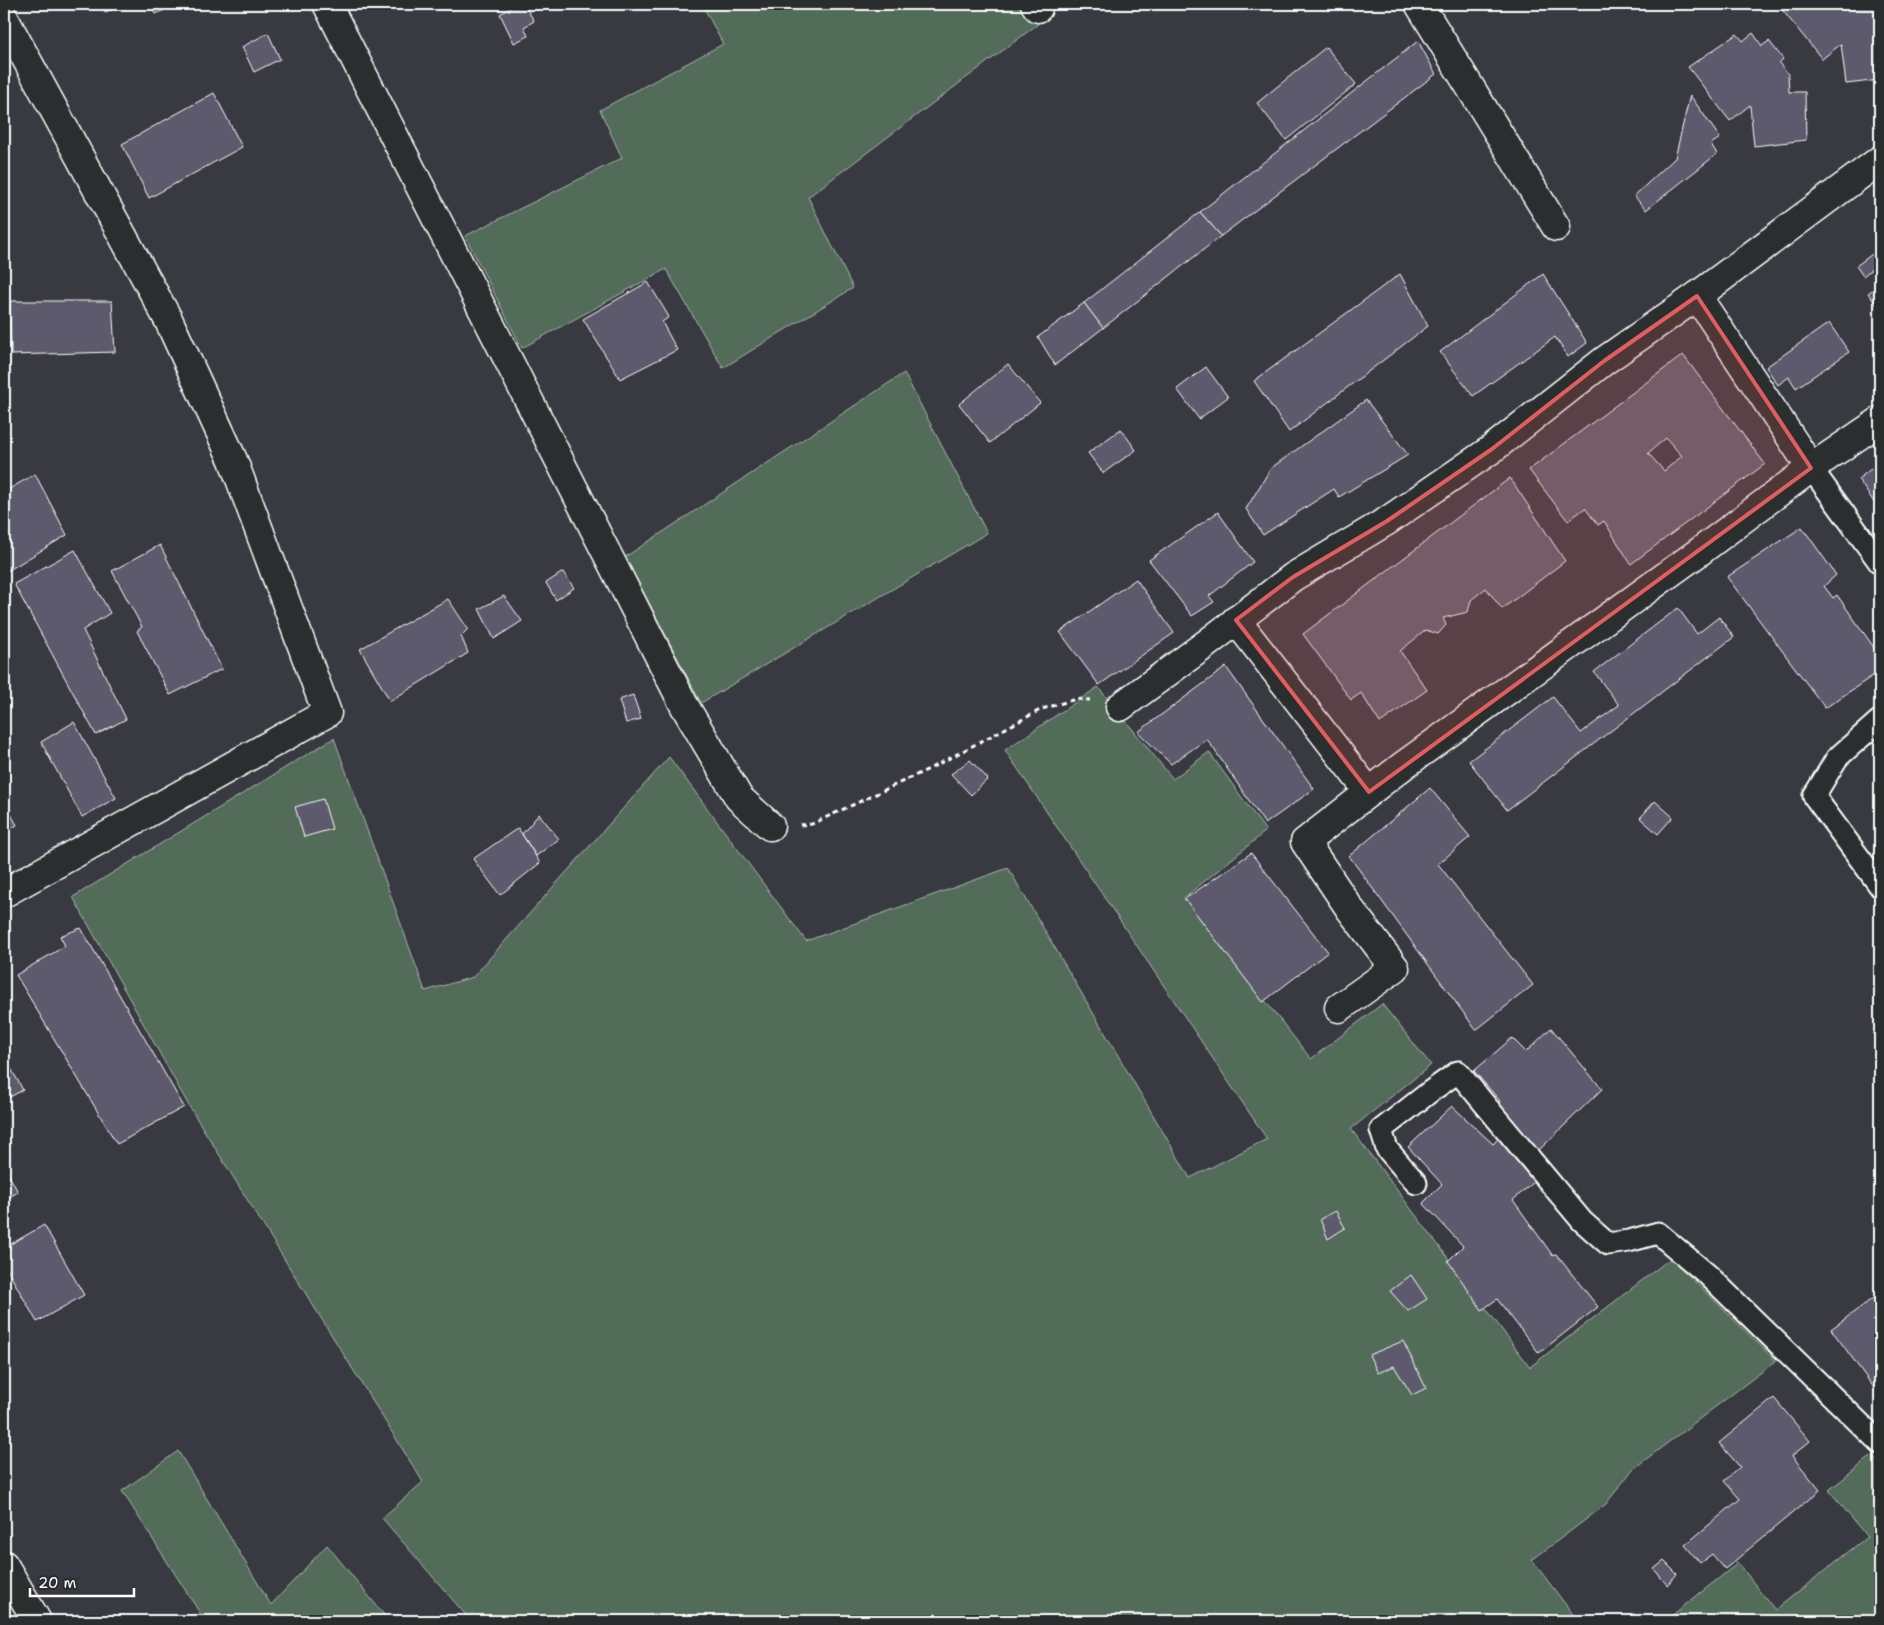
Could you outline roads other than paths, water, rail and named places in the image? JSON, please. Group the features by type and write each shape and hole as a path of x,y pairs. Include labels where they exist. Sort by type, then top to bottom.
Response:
{"street":[{"path":"327,4 684,705 739,798 770,826"},
{"path":"1419,4 1556,226"},
{"path":"4,18 168,319 233,460 327,712 4,894"},
{"path":"1120,707 1293,576 1387,521 1492,449 1604,361 1697,296 1880,160"},
{"path":"1697,296 1811,468"},
{"path":"1339,1008 1395,968 1350,909 1305,842 1404,765 1699,552 1811,468 1880,421"},
{"path":"1236,620 1369,792"},
{"path":"4,1565 38,1621"}],"lane":[{"path":"1811,468 1880,563"},
{"path":"1880,720 1837,758 1814,796 1880,886"},
{"path":"1416,1183 1387,1149 1382,1130 1458,1072 1582,1221 1608,1244 1629,1241 1658,1233 1708,1275 1880,1443"}]}
